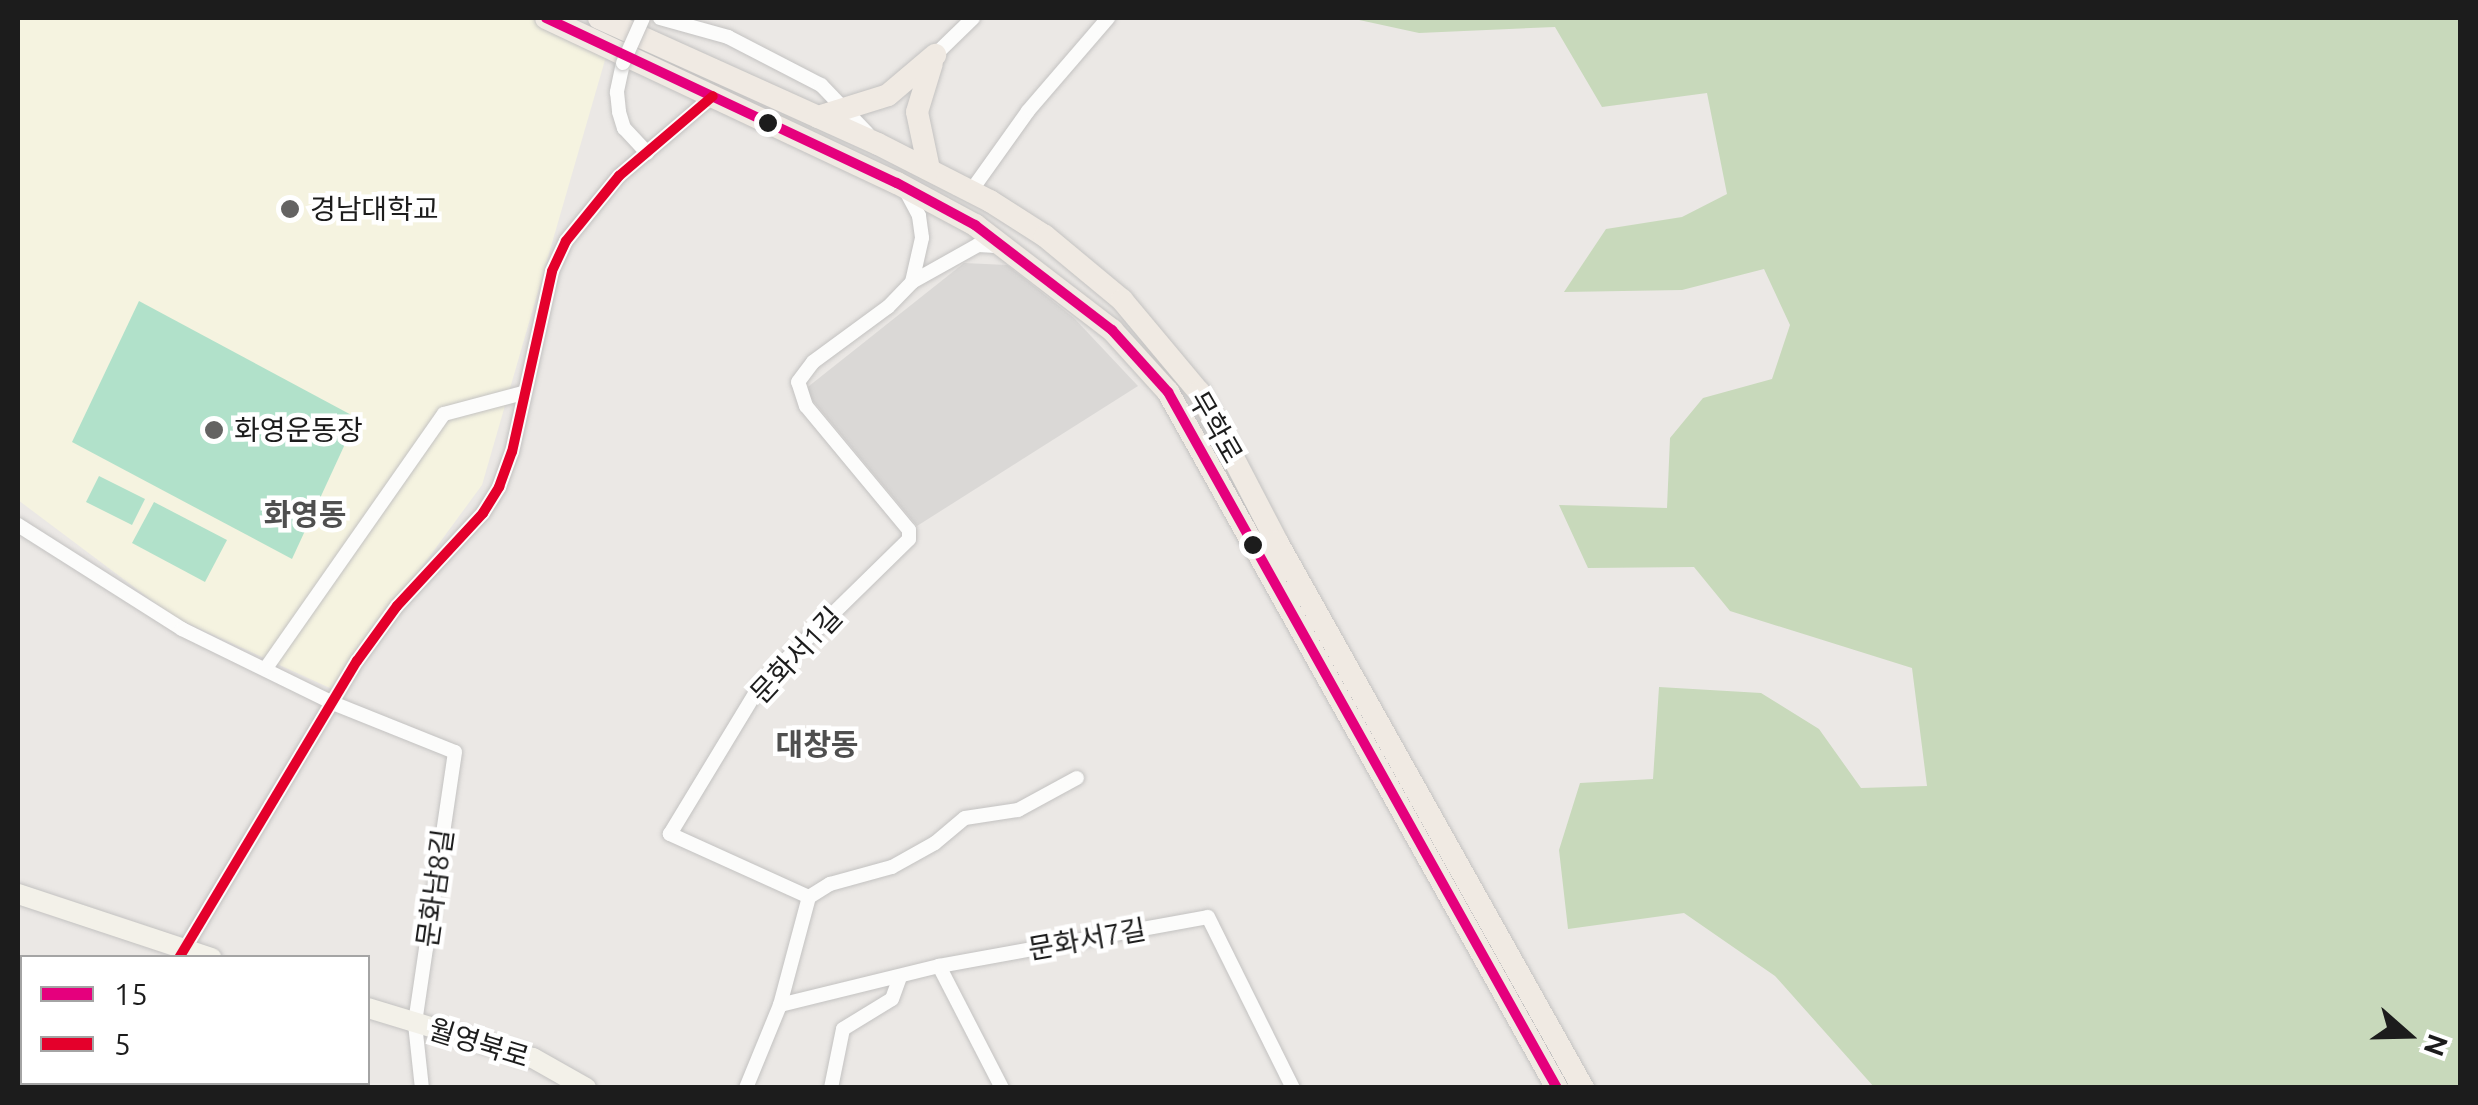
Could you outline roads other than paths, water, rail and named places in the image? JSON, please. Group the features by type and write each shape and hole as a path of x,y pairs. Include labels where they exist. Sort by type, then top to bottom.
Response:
{"main road":[{"name":"무학로","path":"546,18 902,186 974,225 1112,330 1168,392 1557,1088"},
{"name":"무학로","path":"599,18 878,144 972,191 1045,236 1122,300 1199,392 1276,542 1583,1088"},
{"path":"818,117 900,88 935,55"},
{"path":"929,168 916,112 935,55"},
{"path":"18,894 182,953"},
{"name":"월영북로","path":"370,1009 534,1058 586,1088"}],"street":[{"path":"642,18 623,63 616,92 624,128 647,153"},
{"path":"660,18 728,37 821,85 878,144"},
{"path":"935,55 973,18"},
{"path":"972,191 1028,110 1108,18"},
{"path":"182,953 333,702 397,606 484,513 512,452 552,272 566,241 619,176 713,96"},
{"path":"902,186 921,222 920,255 912,282"},
{"name":"문화서1길","path":"809,897 670,834 761,684 910,539 910,530 842,454 806,406 797,386 813,362 888,307 912,282 978,245 1003,246"},
{"path":"266,668 444,414 523,393"},
{"path":"18,525 164,620 333,702"},
{"name":"문화남8길","path":"333,702 454,752 415,1024 422,1088"},
{"path":"746,1088 780,1004 809,897 830,884 892,867 934,843 965,818 1018,810 1077,778"},
{"name":"문화서7길","path":"780,1004 939,966 1208,917 1293,1088"},
{"path":"939,966 1002,1088"},
{"path":"831,1088 842,1028 892,999 900,977"}],"place":[{"name":"경남대학교","path":"290,209"},
{"name":"화영운동장","path":"214,430"}],"district":[{"name":"화영동","path":"305,514"},
{"name":"대창동","path":"817,744"}]}
